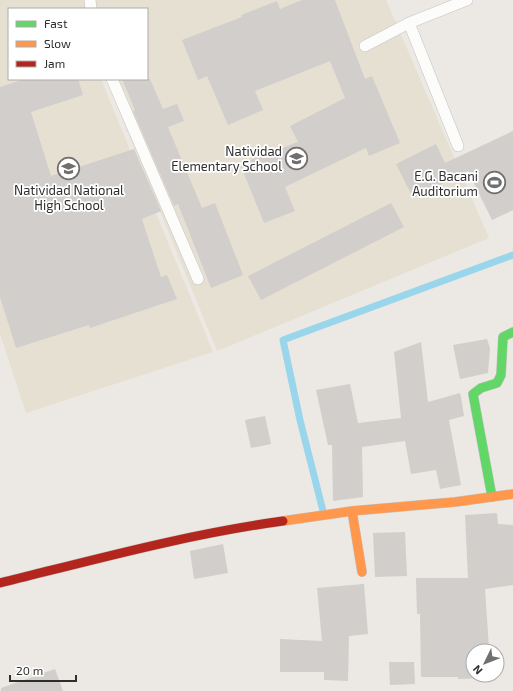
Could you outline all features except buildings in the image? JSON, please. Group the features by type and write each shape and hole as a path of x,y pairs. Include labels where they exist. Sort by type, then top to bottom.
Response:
{"street":[{"path":"492,497 473,394 481,388 497,383 501,375 503,337 513,332"},
{"path":"0,583 133,550 258,524 352,511 406,505 455,502 513,494"},
{"path":"352,511 362,572"}],"lane":[{"path":"365,46 409,23 467,0"},
{"path":"409,23 458,146"},
{"path":"112,80 198,278"}],"shaded area":[{"name":"Natividad National High School","path":"0,0 88,0 86,8 8,8 8,80 101,80 213,352 26,413 0,334"},
{"name":"Natividad Elementary School","path":"94,0 386,0 489,238 217,351 106,80 148,80 148,8 91,8"}],"waterway":[{"path":"323,511 300,420 283,340 513,255"}],"traffic: fast":[{"path":"492,497 473,394 481,388 497,383 501,375 503,337 513,332"}],"traffic: slow":[{"path":"283,521 352,511 455,502 513,494"},
{"path":"352,511 362,572"}],"traffic: jam":[{"path":"0,583 176,540 247,526 283,521"}],"place":[{"name":"Natividad Elementary School","path":"297,158"},
{"name":"Natividad National High School","path":"69,168"},
{"name":"E.G. Bacani Auditorium","path":"494,183"}]}
